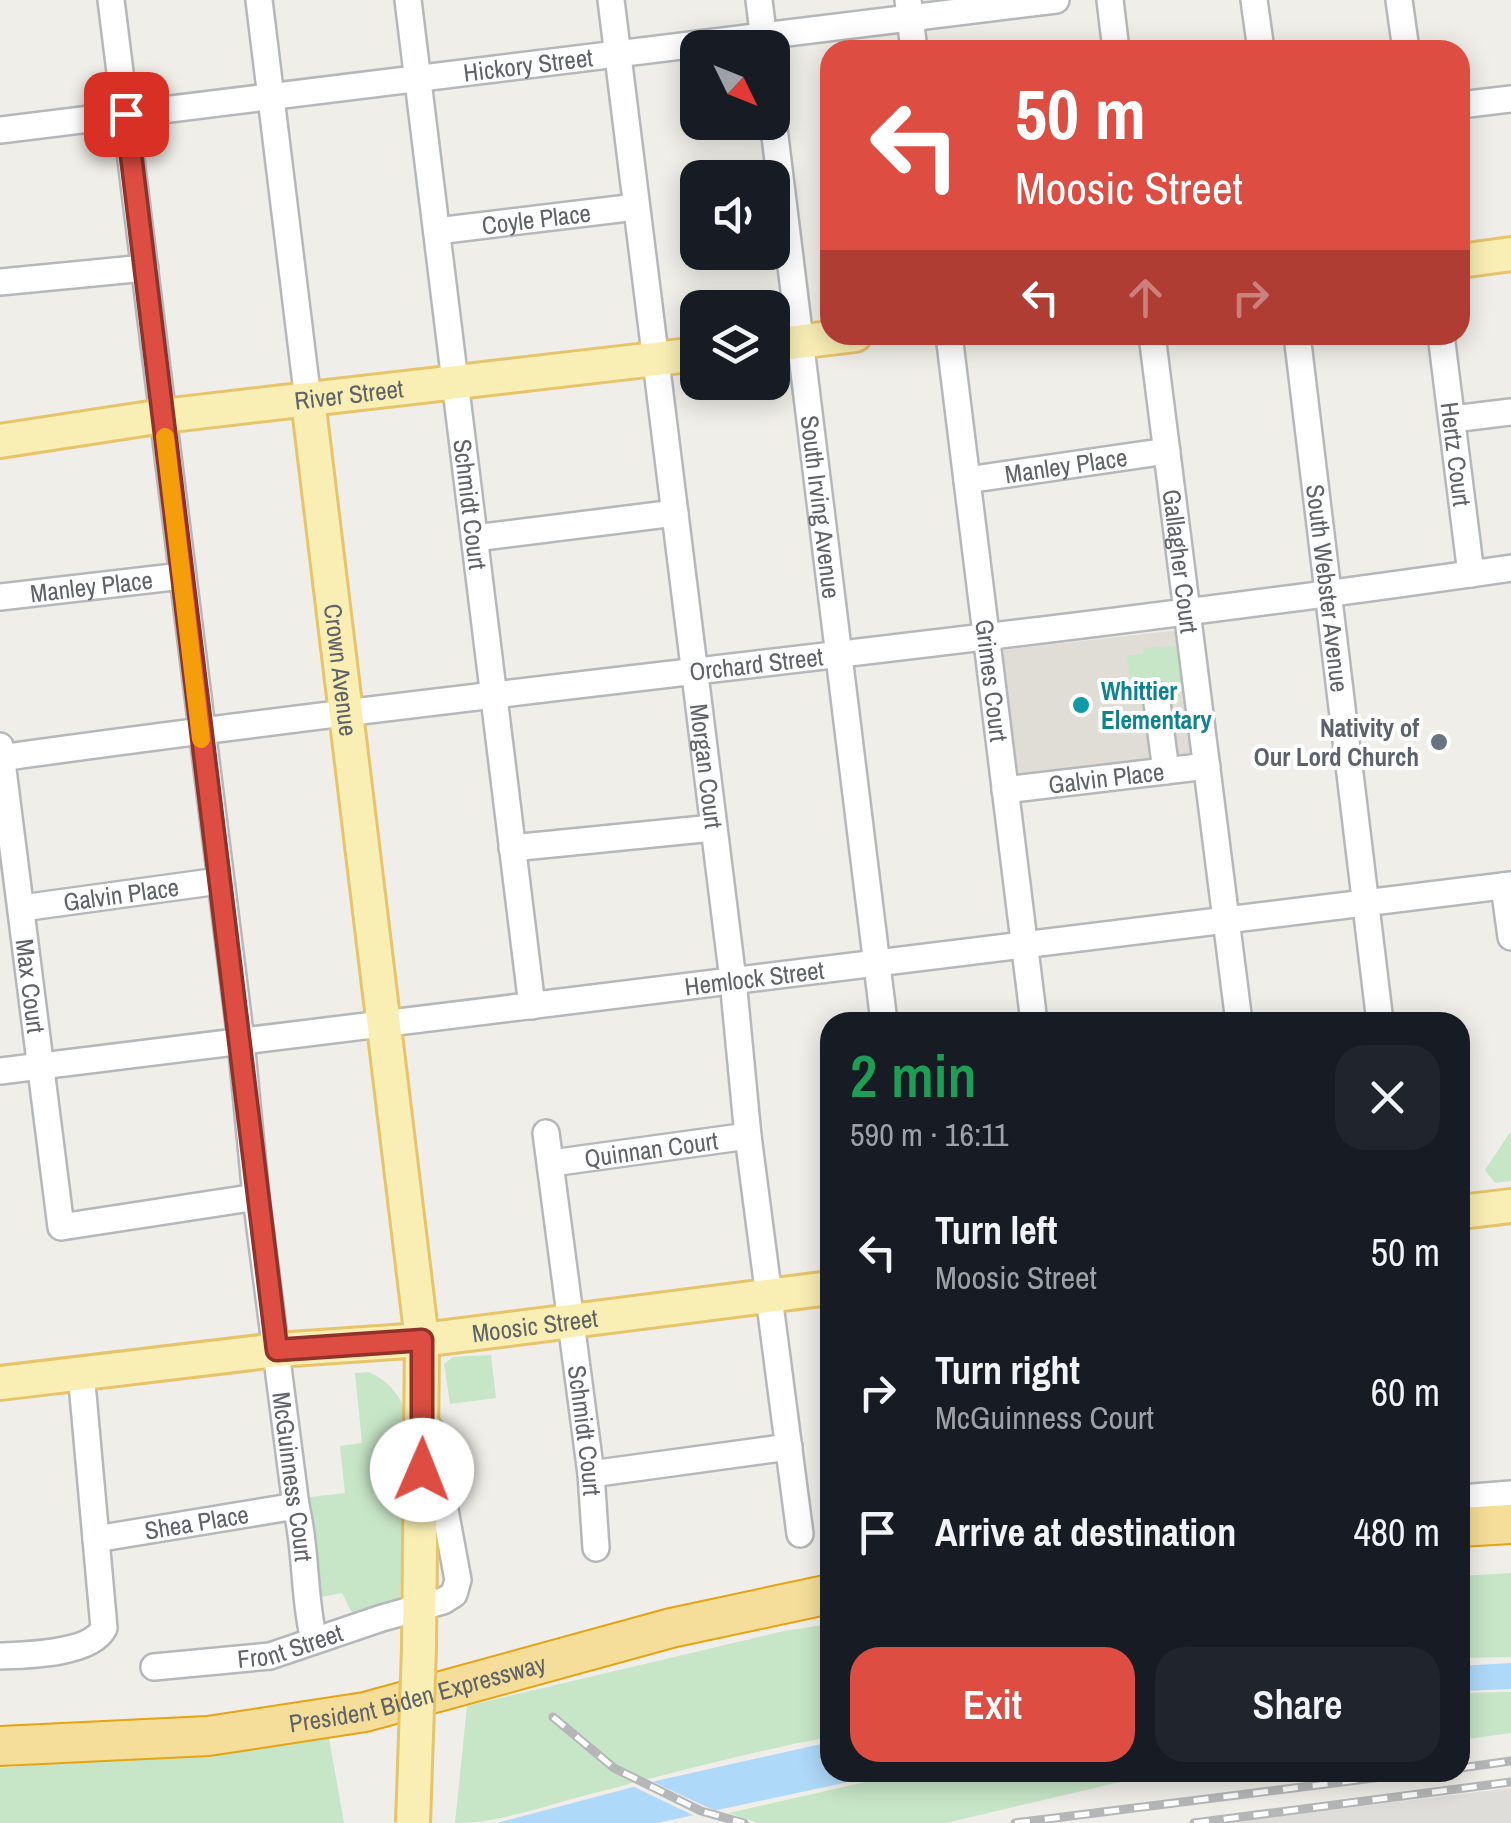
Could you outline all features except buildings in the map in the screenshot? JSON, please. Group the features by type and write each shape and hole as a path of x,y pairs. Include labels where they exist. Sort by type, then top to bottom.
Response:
{"highway":[{"path":"1470,1526 1511,1524"},
{"path":"1470,1550 1511,1548"},
{"name":"President Biden Expressway","path":"0,1724 172,1716 312,1700 466,1667 820,1574"},
{"name":"President Biden Expressway","path":"0,1746 191,1737 349,1715 458,1689 671,1628 820,1596"}],"main road":[{"path":"1470,259 1511,254"},
{"path":"790,343 820,339"},
{"name":"River Street","path":"0,441 163,416 680,356"},
{"name":"Crown Avenue","path":"308,400 422,1340 414,1823"},
{"path":"1470,1211 1511,1206"},
{"name":"Moosic Street","path":"0,1382 277,1350 422,1340 820,1289"}],"street":[{"name":"McGuinness Court","path":"111,0 241,1041 256,1197 296,1506 304,1535 307,1613 314,1640"},
{"name":"Crown Avenue","path":"259,0 308,400"},
{"name":"Schmidt Court","path":"408,0 532,1006"},
{"name":"Morgan Court","path":"611,0 800,1534"},
{"path":"759,0 763,30"},
{"name":"Hickory Street","path":"790,36 909,9 1056,0"},
{"path":"1110,0 1115,40"},
{"path":"1254,0 1260,40"},
{"path":"1399,0 1405,40"},
{"path":"909,9 913,40"},
{"name":"Hickory Street","path":"0,130 680,49"},
{"path":"1470,104 1511,99"},
{"name":"South Irving Avenue","path":"774,140 783,290"},
{"name":"Coyle Place","path":"437,231 636,207"},
{"path":"0,282 145,268"},
{"name":"Grimes Court","path":"951,345 1033,1012"},
{"name":"Gallagher Court","path":"1153,345 1237,1012"},
{"name":"South Webster Avenue","path":"1297,345 1379,1012"},
{"name":"Hertz Court","path":"1443,345 1471,574"},
{"name":"South Irving Avenue","path":"790,366 839,654 883,1012"},
{"path":"1453,418 1511,412"},
{"name":"Manley Place","path":"967,480 1167,451"},
{"path":"475,538 674,513"},
{"name":"Orchard Street","path":"1,758 1511,568"},
{"name":"Manley Place","path":"0,597 182,576"},
{"path":"1156,696 1166,771"},
{"name":"Max Court","path":"0,746 61,1228 256,1197"},
{"name":"Galvin Place","path":"1005,790 1207,766"},
{"path":"512,848 712,828"},
{"name":"Galvin Place","path":"22,908 219,881"},
{"path":"1508,886 1511,937"},
{"name":"Hemlock Street","path":"0,1070 1508,886"},
{"name":"Schmidt Court","path":"546,1133 596,1548"},
{"name":"Quinnan Court","path":"552,1163 748,1136"},
{"path":"0,1656 84,1646 100,1638 104,1628 81,1372"},
{"path":"590,1474 789,1447"},
{"path":"1470,1497 1511,1494"},
{"name":"Shea Place","path":"96,1539 296,1506"},
{"name":"Front Street","path":"154,1666 270,1656 419,1609"}],"shaded area":[{"path":"1178,630 1194,777 1010,800 993,651"},
{"path":"1511,1788 1511,1823 1223,1823 1421,1799"}],"green space":[{"path":"1176,646 1182,688 1146,687 1144,693 1132,696 1127,656 1143,654 1143,648"},
{"path":"1511,1131 1511,1181 1495,1183 1485,1170"},
{"path":"491,1355 496,1398 450,1404 444,1364 453,1357"},
{"path":"368,1372 393,1390 406,1417 400,1604 357,1614 351,1611 342,1593 295,1602 294,1499 345,1493 340,1446 362,1443 355,1373"},
{"path":"1511,1573 1511,1657 1470,1658 1470,1575"},
{"path":"820,1626 820,1739 706,1764 503,1817 455,1823 467,1706"},
{"path":"1511,1692 1511,1733 1470,1739 1470,1693"},
{"path":"329,1738 344,1823 0,1823 0,1768"},
{"path":"865,1782 1120,1782 946,1823 758,1823 729,1813"}],"water":[{"path":"1511,1663 1511,1689 1470,1691 1470,1665"},
{"path":"820,1744 820,1782 848,1782 657,1823 497,1823 660,1780"}],"pier":[{"path":"647,1779 722,1814 701,1819 628,1784"}],"railway":[{"path":"553,1717 614,1768 701,1811 744,1823"},
{"path":"1470,1767 1511,1761"},
{"path":"1015,1823 1342,1782"},
{"path":"1194,1823 1511,1782"}],"slow traffic":[{"path":"165,437 201,739"}],"place":[{"name":"Whittier Elementary","path":"1081,705"},
{"name":"Nativity of Our Lord Church","path":"1439,742"}],"route":[{"path":"126,114 277,1350 422,1340 422,1470"}]}
